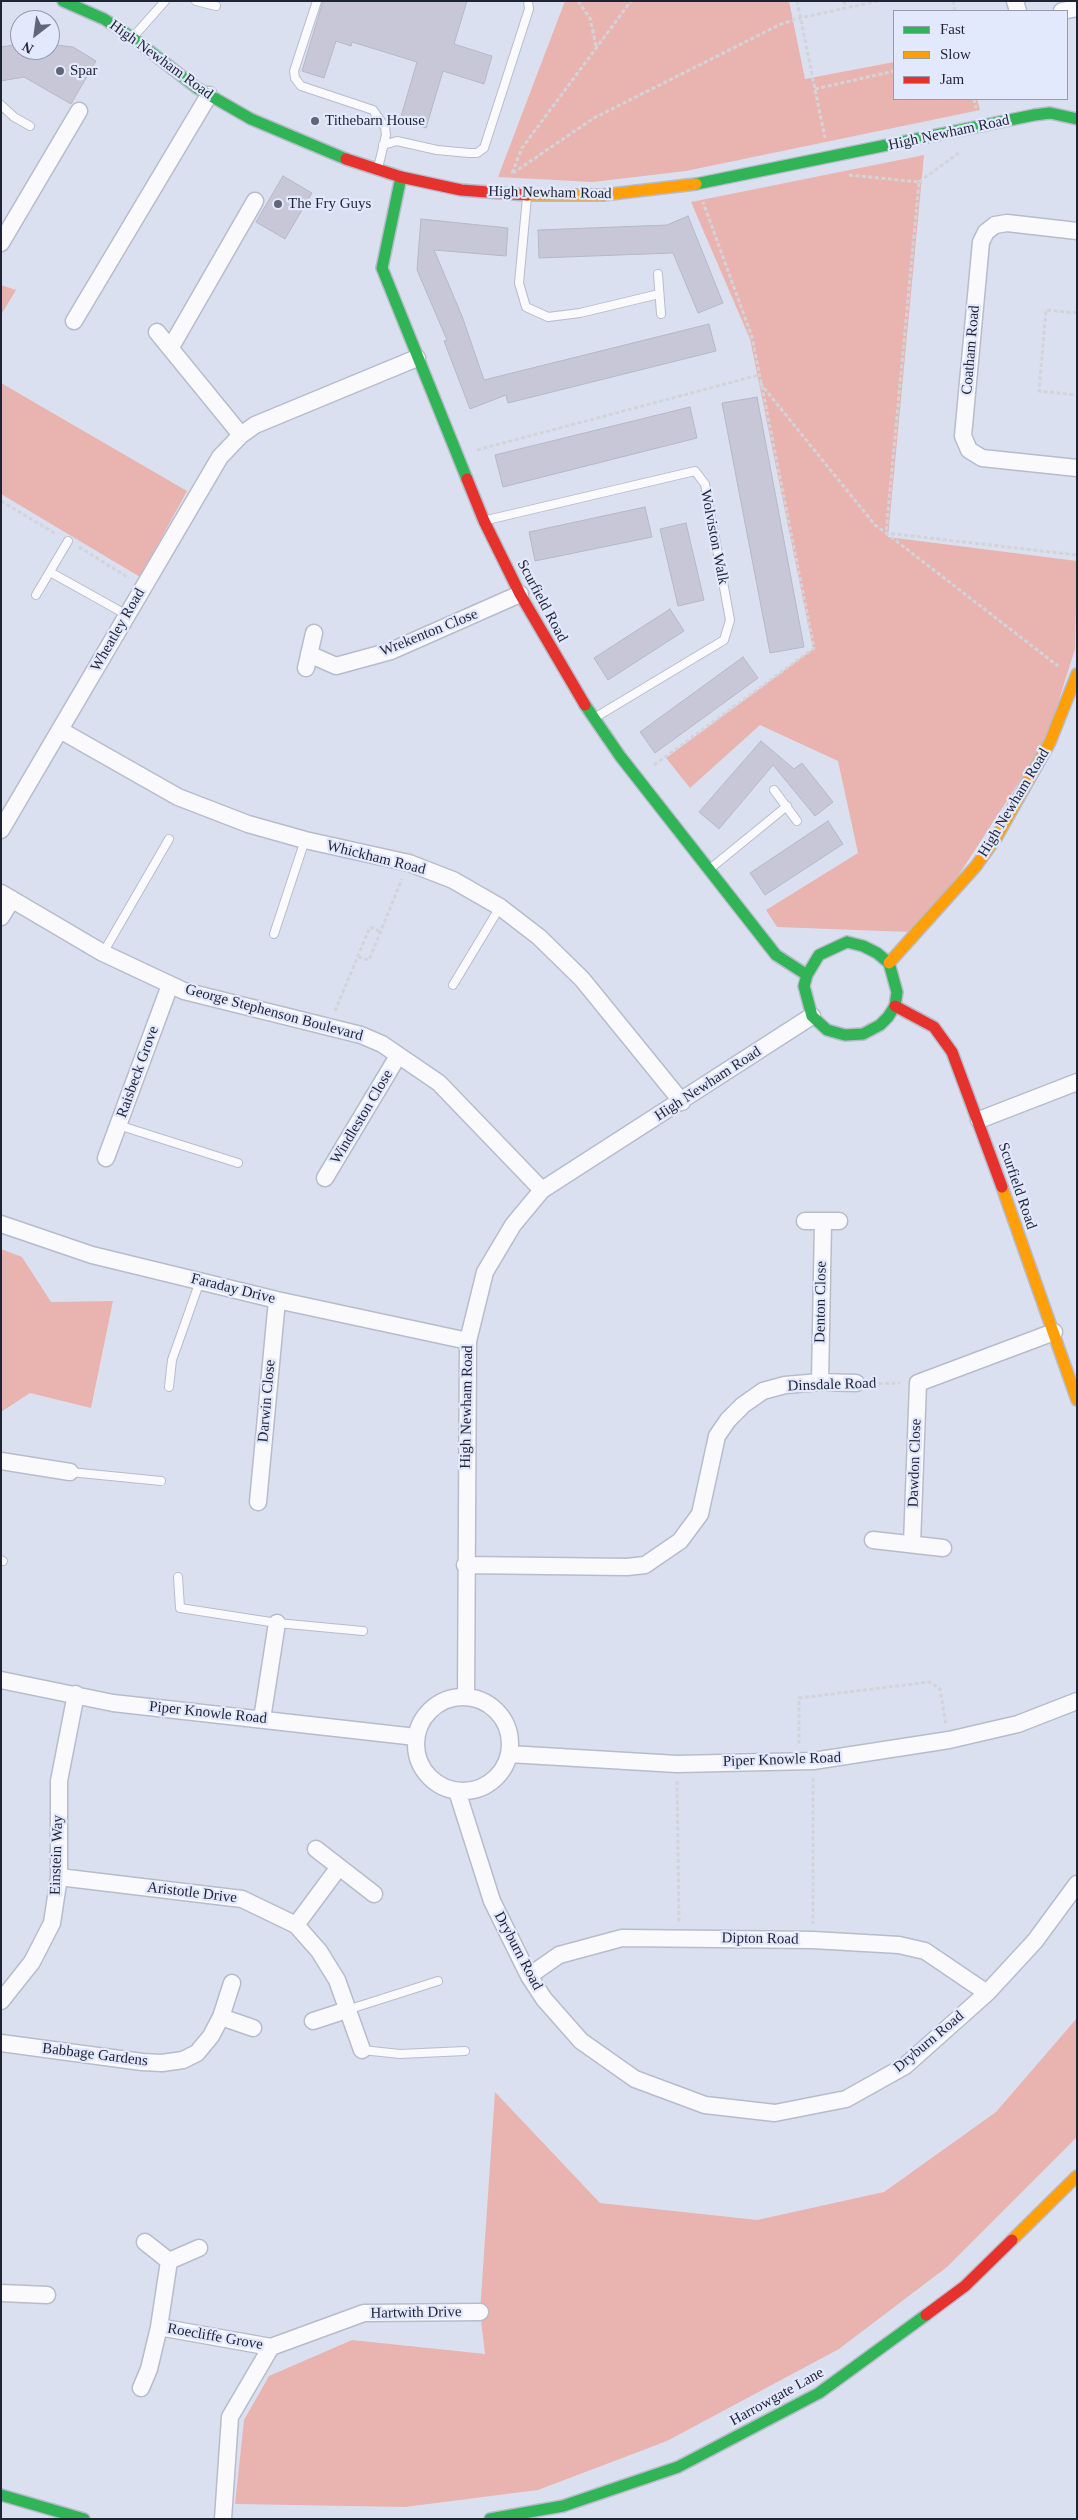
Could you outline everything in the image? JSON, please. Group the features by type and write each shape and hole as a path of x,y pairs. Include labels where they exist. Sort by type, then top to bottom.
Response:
{"street":[{"name":"High Newham Road","path":"63,1 104,19 133,38 166,66 209,95 251,119 353,162 401,177 461,190 527,195 603,196 695,184 1034,115 1050,113 1077,119"},
{"path":"74,321 209,95"},
{"path":"1,243 79,111"},
{"name":"Scurfield Road","path":"401,177 382,268 484,521 520,594 561,668 594,718 637,777 776,955 807,975"},
{"path":"171,347 242,236 255,201"},
{"name":"Coatham Road","path":"1077,231 1007,223 995,225 986,232 981,242 963,436 968,450 982,458 1077,468"},
{"path":"157,332 241,435"},
{"name":"Wheatley Road","path":"1,830 220,457 241,435 255,425 417,358"},
{"name":"Wrekenton Close","path":"314,633 307,661 336,666 391,651 520,594"},
{"name":"High Newham Road","path":"889,963 958,887 996,838 1050,742 1076,678"},
{"name":"Whickham Road","path":"60,730 178,797 248,824 305,840 408,863 453,880 500,907 539,937 582,979 682,1102"},
{"path":"1,917 7,896"},
{"name":"George Stephenson Boulevard","path":"7,896 103,953 184,991 361,1035 382,1044 438,1083 542,1190"},
{"path":"847,942 863,946 877,953 889,963 897,992 895,1006 880,1025 863,1034 845,1035 827,1030 812,1016 804,986 807,975 819,955 847,942"},
{"name":"Raisbeck Grove","path":"106,1158 170,985"},
{"name":"Scurfield Road","path":"895,1006 934,1027 952,1052 979,1120 1016,1231 1077,1400"},
{"name":"High Newham Road","path":"466,1696 465,1565 468,1341 485,1272 513,1225 542,1190 682,1102 812,1016"},
{"name":"Windleston Close","path":"325,1178 398,1056"},
{"path":"979,1120 1077,1082"},
{"path":"805,1221 839,1221"},
{"name":"Denton Close","path":"820,1382 822,1222"},
{"name":"Faraday Drive","path":"1,1224 92,1255 277,1300 468,1341"},
{"name":"Darwin Close","path":"258,1502 277,1300"},
{"path":"918,1383 1054,1332"},
{"name":"Dinsdale Road","path":"465,1565 645,1566 680,1540 700,1514 717,1436 728,1420 743,1405 763,1392 785,1385 820,1382 856,1383"},
{"name":"Dawdon Close","path":"912,1544 918,1383"},
{"path":"1,1461 70,1472"},
{"path":"873,1540 943,1548"},
{"path":"262,1719 277,1623"},
{"name":"Piper Knowle Road","path":"1,1680 113,1703 416,1737"},
{"name":"Einstein Way","path":"1,2001 32,1962 52,1923 59,1877 59,1781 76,1694"},
{"path":"466,1696 487,1703 500,1714 507,1729 509,1754 503,1769 492,1781 473,1790 456,1790 441,1786 423,1770 417,1755 416,1737 421,1721 432,1708 449,1698 466,1696"},
{"name":"Piper Knowle Road","path":"509,1754 677,1764 806,1762 949,1740 1018,1724 1077,1701"},
{"name":"Dryburn Road","path":"456,1790 492,1901 529,1976 544,1999 581,2041 635,2079 706,2105 775,2113 846,2099 905,2066 987,1993 1035,1942 1077,1884"},
{"path":"316,1849 374,1894"},
{"path":"296,1925 339,1867"},
{"name":"Aristotle Drive","path":"59,1877 242,1899 296,1925 319,1951 337,1980 362,2050"},
{"name":"Dipton Road","path":"529,1976 559,1955 622,1938 813,1940 899,1945 925,1951 987,1993"},
{"name":"Babbage Gardens","path":"1,2043 142,2062 162,2063 183,2060 197,2053 211,2036 221,2017 232,1982"},
{"path":"313,2021 347,2010"},
{"path":"221,2017 253,2028"},
{"name":"Harrowgate Lane","path":"490,2519 565,2512 678,2467 819,2393 965,2286 1077,2176"},
{"path":"145,2242 169,2261 199,2248"},
{"name":"Roecliffe Grove","path":"141,2388 149,2369 159,2327 169,2261"},
{"path":"1,2293 47,2295"},
{"name":"Hartwith Drive","path":"271,2347 364,2313 480,2312"},
{"name":"Roecliffe Grove","path":"159,2327 271,2347"},
{"path":"222,2519 230,2417 271,2347"},
{"path":"1,2495 84,2519"}],"lane":[{"path":"133,38 165,1"},
{"path":"196,1 216,6"},
{"path":"317,1 294,71 294,78 301,86 373,110 385,127 384,145 378,170"},
{"path":"384,145 397,141 437,150 469,153 478,153 484,148 529,9 528,1"},
{"path":"1,105 14,117 30,126"},
{"path":"527,195 519,283 526,307 548,317 580,312 659,294"},
{"path":"658,274 661,314"},
{"name":"Wolviston Walk","path":"484,521 695,471 705,484 730,620 724,640 594,718"},
{"path":"36,595 68,541"},
{"path":"50,572 127,615"},
{"path":"774,790 798,821"},
{"path":"710,869 788,806"},
{"path":"103,953 170,839"},
{"path":"274,934 305,840"},
{"path":"453,985 500,907"},
{"path":"118,1125 238,1162"},
{"path":"169,1387 172,1360 200,1281"},
{"path":"70,1472 161,1480"},
{"path":"178,1577 180,1608 277,1623 363,1631"},
{"path":"347,2010 438,1981"},
{"path":"362,2050 400,2054 465,2051"}],"path":[{"path":"578,1 590,18 596,47"},
{"path":"504,194 508,179 522,148 630,1"},
{"path":"797,1 826,141"},
{"path":"844,1 846,8"},
{"path":"512,173 594,118 781,24 878,1"},
{"path":"815,89 893,72"},
{"path":"840,174 919,182 962,151"},
{"path":"886,533 919,182"},
{"path":"637,777 814,648 752,337 695,184"},
{"path":"1077,313 1046,310 1039,391 1077,395"},
{"path":"457,455 759,375"},
{"path":"760,382 875,525 1076,678"},
{"path":"886,533 1077,555"},
{"path":"358,956 369,960 408,863"},
{"path":"328,1027 370,928 381,932"},
{"name":"Dinsdale Road","path":"856,1383 918,1383"},
{"path":"813,1940 806,1762 799,1698 930,1682 940,1689 949,1740"},
{"path":"677,1764 679,1938"}],"shaded area":[{"path":"565,1 789,1 805,79 893,62 893,100 977,100 980,110 686,171 593,182 498,177"},
{"path":"924,155 888,537 1077,561 1075,649 1046,741 958,876 910,932 777,927 766,910 858,853 838,761 760,725 690,788 666,758 813,649 750,339 691,202"},
{"path":"1,285 16,290 1,315"},
{"path":"1,383 187,491 140,577 1,494"},
{"path":"1,1249 22,1257 51,1302 113,1301 91,1408 30,1393 1,1412"},
{"path":"1077,2018 1077,2137 947,2267 839,2349 667,2441 538,2490 405,2507 235,2504 244,2420 269,2376 352,2340 485,2354 480,2312 495,2092 600,2203 757,2220 884,2192 996,2112"}],"building":[{"path":"323,1 467,1 454,44 492,56 484,84 443,71 426,128 400,120 417,62 352,42 351,46 336,41 324,78 302,71"},
{"name":"Spar","path":"60,45 73,47 96,61 71,104 24,77 1,81 1,47 10,46 10,60 60,60"},
{"path":"283,176 312,193 285,239 256,222"},
{"path":"688,216 723,303 698,313 673,253 539,258 538,230 667,225"},
{"path":"421,219 508,228 506,256 434,250 462,316 484,380 709,324 716,351 508,403 506,395 470,409 444,341 447,340 417,270"},
{"path":"757,397 804,647 770,653 722,403"},
{"path":"690,407 697,438 503,487 495,455"},
{"path":"645,507 652,537 535,561 529,532"},
{"path":"686,523 704,600 678,606 660,529"},
{"path":"670,609 684,631 608,680 594,658"},
{"path":"743,657 758,678 655,753 640,732"},
{"path":"761,741 794,769 802,763 833,802 815,816 773,765 719,829 699,812"},
{"path":"828,821 843,844 765,895 750,873"}],"traffic: fast":[{"path":"63,1 104,19 133,38 197,88 251,119 346,159"},
{"path":"696,184 1034,115 1050,113 1077,119"},
{"path":"401,177 382,268 467,479"},
{"path":"585,705 620,756 776,955 807,975"},
{"path":"847,942 863,946 877,953 889,963 897,992 895,1006 888,1017 880,1025 863,1034 845,1035 827,1030 812,1016 804,986 807,975 819,955 847,942"},
{"path":"490,2519 563,2506 678,2467 819,2393 926,2315"},
{"path":"1,2495 84,2519"}],"traffic: slow":[{"path":"527,195 603,195 696,184"},
{"path":"889,963 976,866 996,838 1050,742 1077,674"},
{"path":"1002,1187 1077,1400"},
{"path":"1012,2240 1077,2176"}],"traffic: jam":[{"path":"346,159 401,177 461,190 527,195"},
{"path":"467,479 484,521 520,594 585,705"},
{"path":"895,1006 934,1027 952,1052 1002,1187"},
{"path":"926,2315 965,2286 1012,2240"}],"place":[{"name":"Spar","path":"60,71"},
{"name":"Tithebarn House","path":"315,121"},
{"name":"The Fry Guys","path":"278,204"}]}
